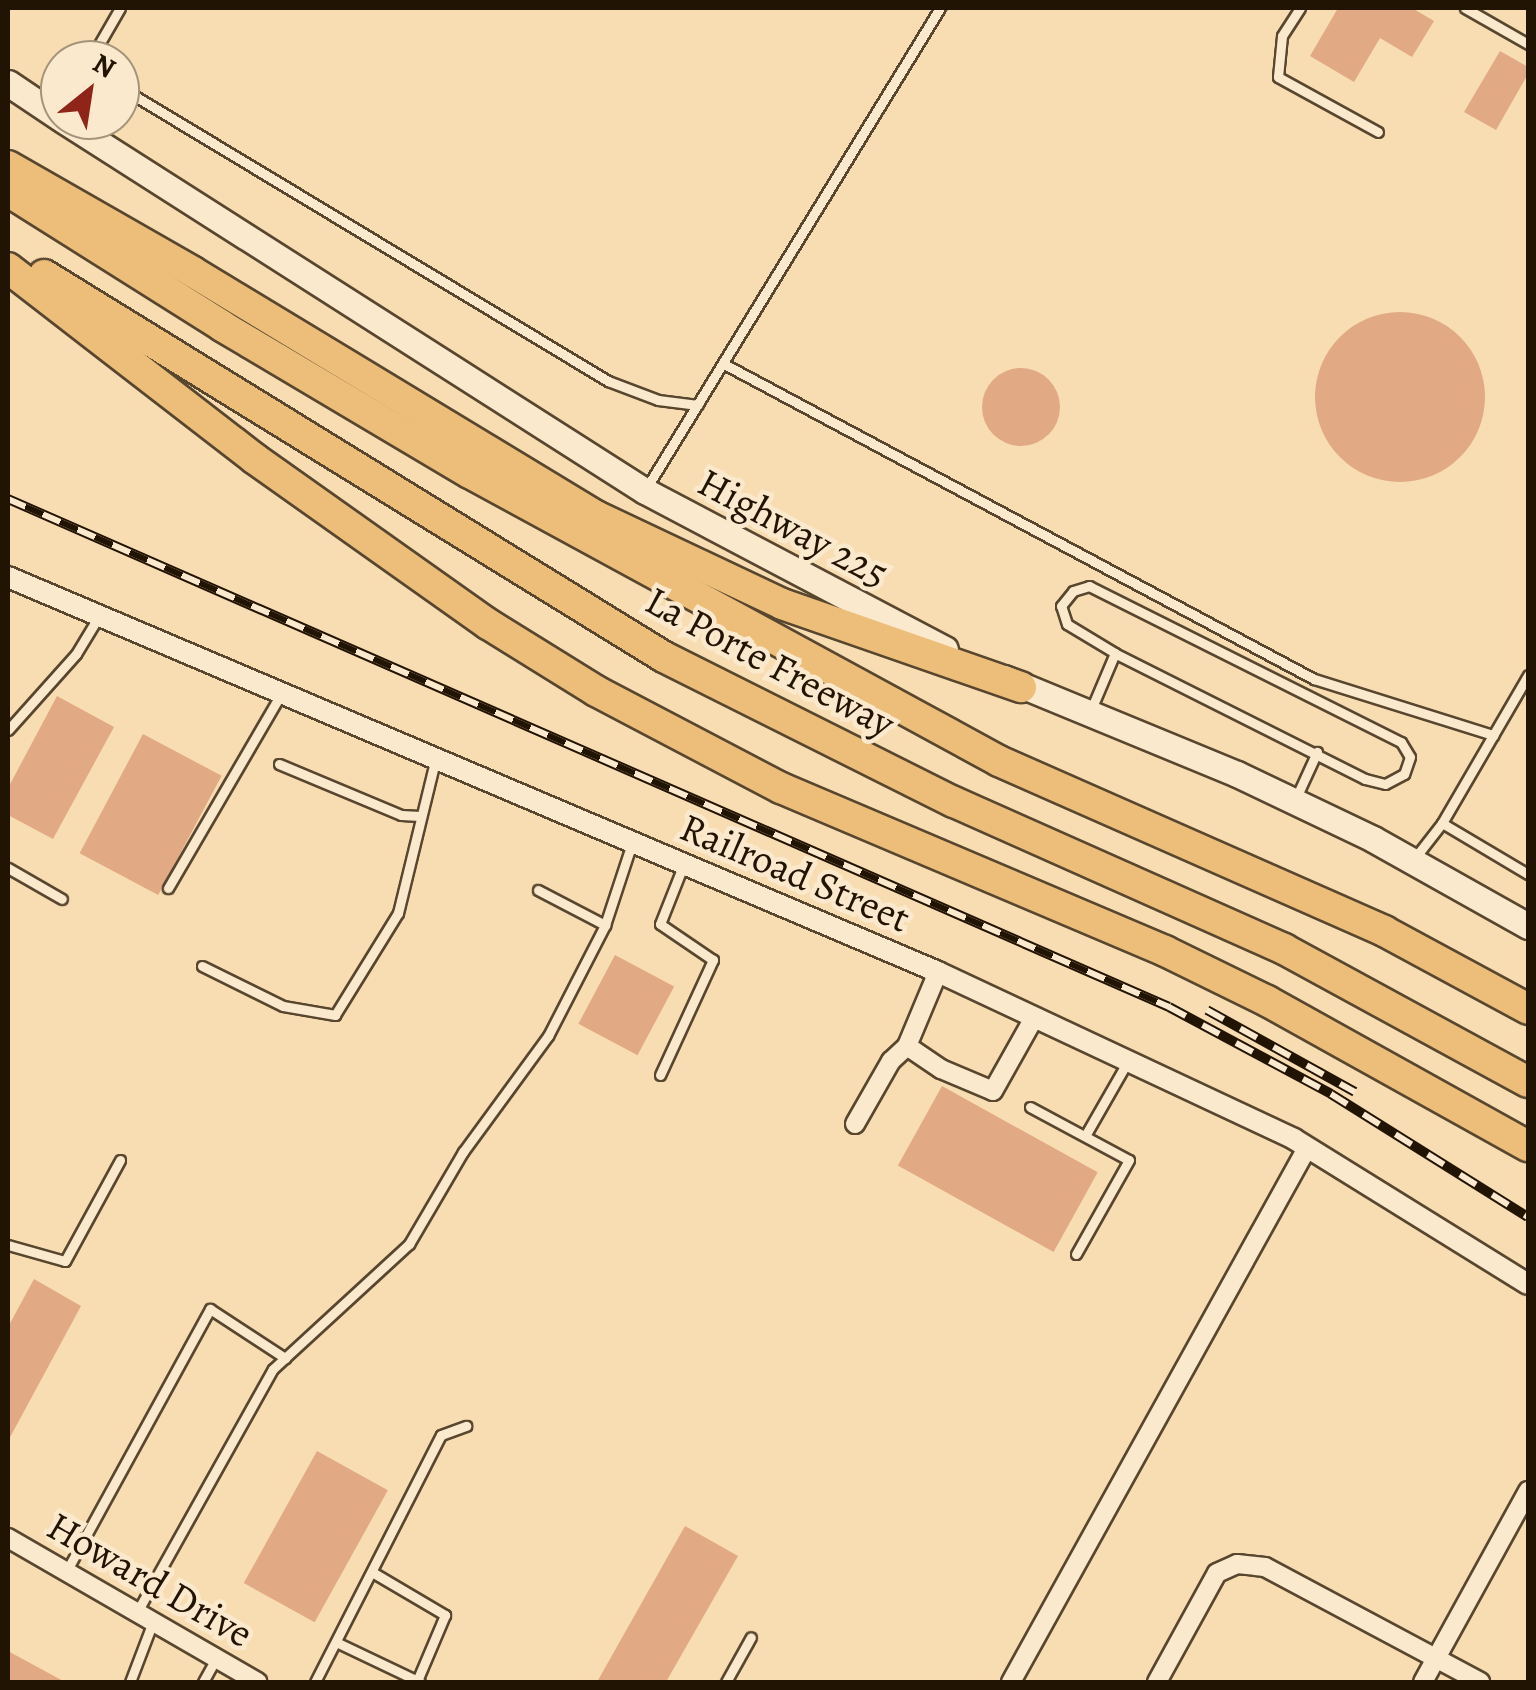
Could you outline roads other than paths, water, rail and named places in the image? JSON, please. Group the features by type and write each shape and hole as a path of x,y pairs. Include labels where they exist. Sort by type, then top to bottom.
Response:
{"highway":[{"path":"8,166 193,272 596,516 782,604 1022,687"},
{"name":"La Porte Freeway","path":"8,190 222,326 470,473 999,761 1384,931 1528,1008"},
{"name":"La Porte Freeway","path":"8,252 664,657 954,802 1284,949 1528,1082"},
{"path":"8,268 255,459 488,624 596,691 780,788 1166,951 1268,1000 1528,1146"}],"main road":[{"name":"Highway 225","path":"8,83 40,103"},
{"name":"Highway 225","path":"97,140 644,491 832,592 1022,687 1294,802 1412,861 1528,926"}],"street":[{"name":"Railroad Street","path":"10,583 437,756 938,972 1307,1148 1528,1284"},
{"path":"855,1124 891,1061 907,1046 938,972"},
{"path":"907,1046 941,1069 993,1091 1034,1018"},
{"path":"1011,1682 1307,1148"},
{"path":"1423,1682 1528,1491"},
{"name":"Howard Drive","path":"9,1541 257,1682"},
{"path":"1157,1682 1218,1573 1237,1564 1265,1567 1480,1682"}],"lane":[{"path":"102,40 120,8"},
{"path":"644,491 940,8"},
{"path":"1300,8 1282,36 1278,77 1378,132"},
{"path":"1465,8 1528,44"},
{"path":"140,99 608,382 658,400 698,405"},
{"path":"724,364 1314,679 1493,735"},
{"path":"1089,586 1401,742 1410,757 1404,774 1385,784 1366,779 1115,653 1067,624 1061,606 1073,591 1089,586"},
{"path":"8,730 76,654 99,616"},
{"path":"1088,714 1115,653"},
{"path":"1412,861 1442,822 1528,676"},
{"path":"168,888 281,694"},
{"path":"1294,802 1317,752"},
{"path":"202,966 283,1006 335,1015 398,913 437,756"},
{"path":"279,764 401,815 420,816"},
{"path":"1442,822 1528,874"},
{"path":"130,1682 144,1619 273,1369 409,1244 463,1152 548,1036 604,925 633,842"},
{"path":"660,1074 713,960 660,924 684,864"},
{"path":"8,868 62,899"},
{"path":"538,890 604,925"},
{"path":"1085,1136 1128,1062"},
{"path":"1030,1106 1130,1160 1076,1254"},
{"path":"8,1245 65,1261 120,1160"},
{"path":"65,1574 210,1309 285,1358"},
{"path":"314,1682 441,1435 466,1426"},
{"path":"336,1642 418,1682 445,1615 372,1572"},
{"path":"726,1682 751,1637"},
{"path":"203,1682 215,1660"}],"railway":[{"path":"8,499 1169,1007 1331,1094 1528,1217"},
{"path":"1207,1010 1355,1092"}]}
